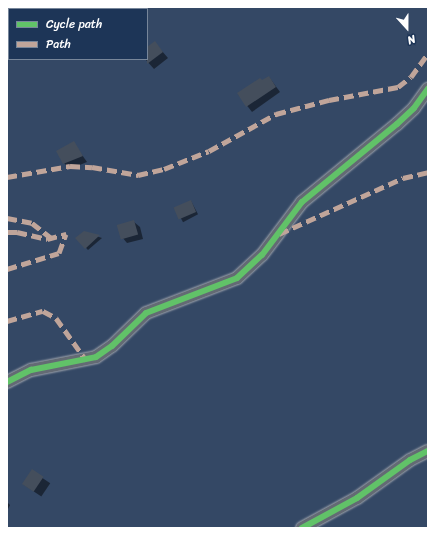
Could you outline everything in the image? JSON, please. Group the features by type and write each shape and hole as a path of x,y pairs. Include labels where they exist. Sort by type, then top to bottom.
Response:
{"street":[{"path":"7,382 32,370 96,356 112,346 146,313 237,278 262,255 302,202 397,124 414,108 428,89"},
{"path":"302,528 357,498 410,460 428,451"}],"shaded area":[{"path":"7,7 428,7 428,528 7,528"}],"building":[{"path":"155,41 163,52 147,64 148,60 148,46"},
{"path":"269,76 276,87 246,107 237,93 260,78 262,80"},
{"path":"74,141 83,156 63,164 56,151"},
{"path":"191,200 196,212 179,219 174,207"},
{"path":"134,220 138,234 121,239 117,225"},
{"path":"84,231 100,235 85,249 75,238"},
{"path":"32,469 44,477 34,492 22,484"}],"marked path":[{"path":"7,177 70,166 92,167 138,175 164,169 209,151 276,114 329,100 398,87 411,77 428,54"},
{"path":"279,234 403,178 428,172"},
{"path":"7,218 32,223 51,238"},
{"path":"7,232 17,232 47,239 66,234"},
{"path":"7,269 59,253 66,234"},
{"path":"7,321 43,311 56,318 86,360"}],"cycle path":[{"path":"7,382 31,370 96,357 112,346 146,313 237,278 262,255 302,202 397,124 414,108 428,89"},
{"path":"302,528 357,498 410,460 428,451"}]}
